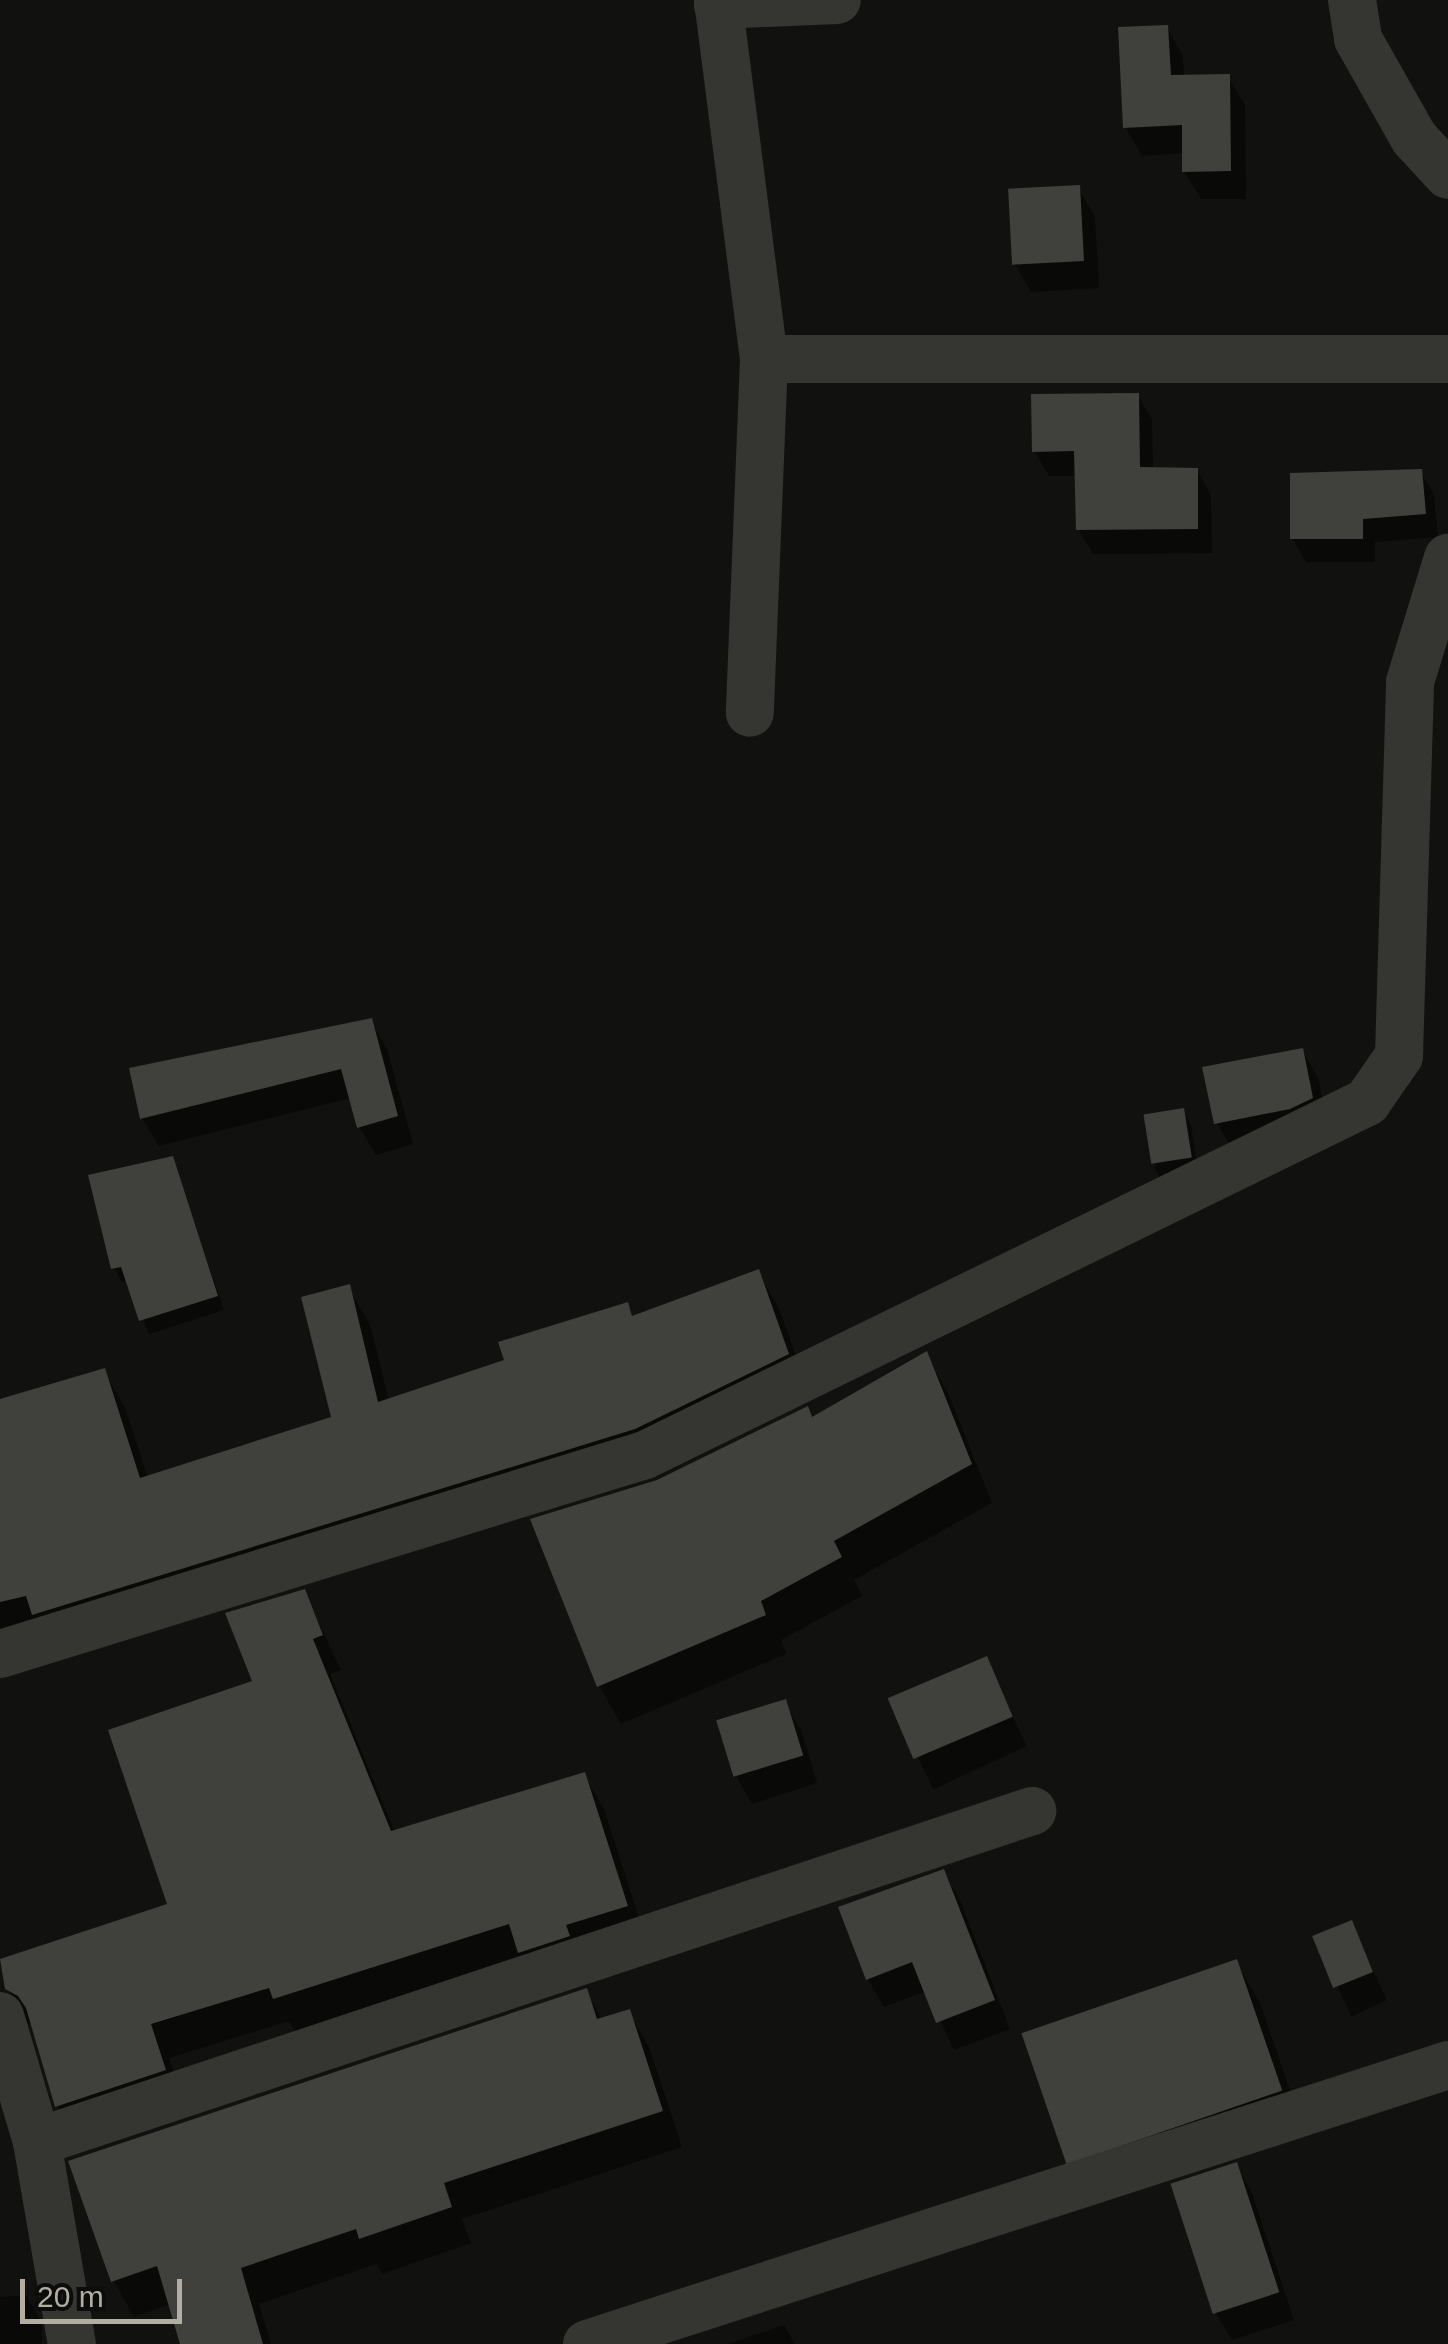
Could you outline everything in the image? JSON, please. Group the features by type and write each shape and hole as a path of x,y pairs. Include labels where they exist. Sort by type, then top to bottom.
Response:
{"street":[{"path":"750,713 764,359 718,2 837,0"},
{"path":"1352,0 1358,39 1414,138 1448,176"},
{"path":"764,359 1448,358"},
{"path":"0,1654 645,1455 1366,1102 1398,1056 1410,682 1448,558"},
{"path":"37,2142 1032,1812"},
{"path":"3,2036 37,2142 72,2344"},
{"path":"588,2344 1448,2065"}],"building":[{"path":"1168,25 1171,75 1230,74 1231,171 1182,172 1182,125 1123,128 1118,27"},
{"path":"1080,185 1084,261 1012,265 1008,189"},
{"path":"1139,393 1140,467 1198,468 1198,529 1076,530 1074,451 1032,452 1031,394"},
{"path":"1422,469 1426,514 1363,519 1363,539 1290,539 1290,473"},
{"path":"372,1018 398,1116 357,1128 341,1069 140,1119 129,1068"},
{"path":"1303,1048 1313,1098 1290,1109 1214,1124 1202,1067"},
{"path":"1184,1108 1192,1157 1151,1164 1144,1114"},
{"path":"173,1156 218,1296 139,1321 121,1267 111,1269 88,1175"},
{"path":"759,1269 789,1354 635,1429 32,1615 26,1596 0,1602 0,1399 105,1368 140,1478 331,1417 301,1297 350,1284 378,1402 504,1360 498,1342 628,1302 632,1316"},
{"path":"927,1351 972,1464 834,1541 842,1557 761,1601 766,1615 597,1687 530,1519 657,1480 808,1406 812,1417"},
{"path":"305,1589 323,1635 313,1639 391,1831 585,1772 628,1906 566,1925 570,1936 518,1953 509,1924 273,1999 269,1988 151,2024 166,2070 55,2107 26,2008 18,1996 5,1989 0,1959 167,1904 108,1730 252,1681 225,1613"},
{"path":"987,1656 1013,1717 913,1759 888,1698"},
{"path":"786,1699 803,1755 733,1777 716,1720"},
{"path":"944,1869 995,2000 936,2023 912,1962 866,1980 838,1907"},
{"path":"1352,1920 1373,1972 1333,1988 1312,1936"},
{"path":"1237,1959 1282,2090 1067,2165 1021,2033"},
{"path":"587,1988 597,2019 630,2009 663,2111 444,2183 452,2207 359,2239 356,2229 241,2268 263,2344 180,2344 157,2266 111,2282 68,2161"},
{"path":"1237,2162 1279,2292 1213,2314 1170,2184"}]}
